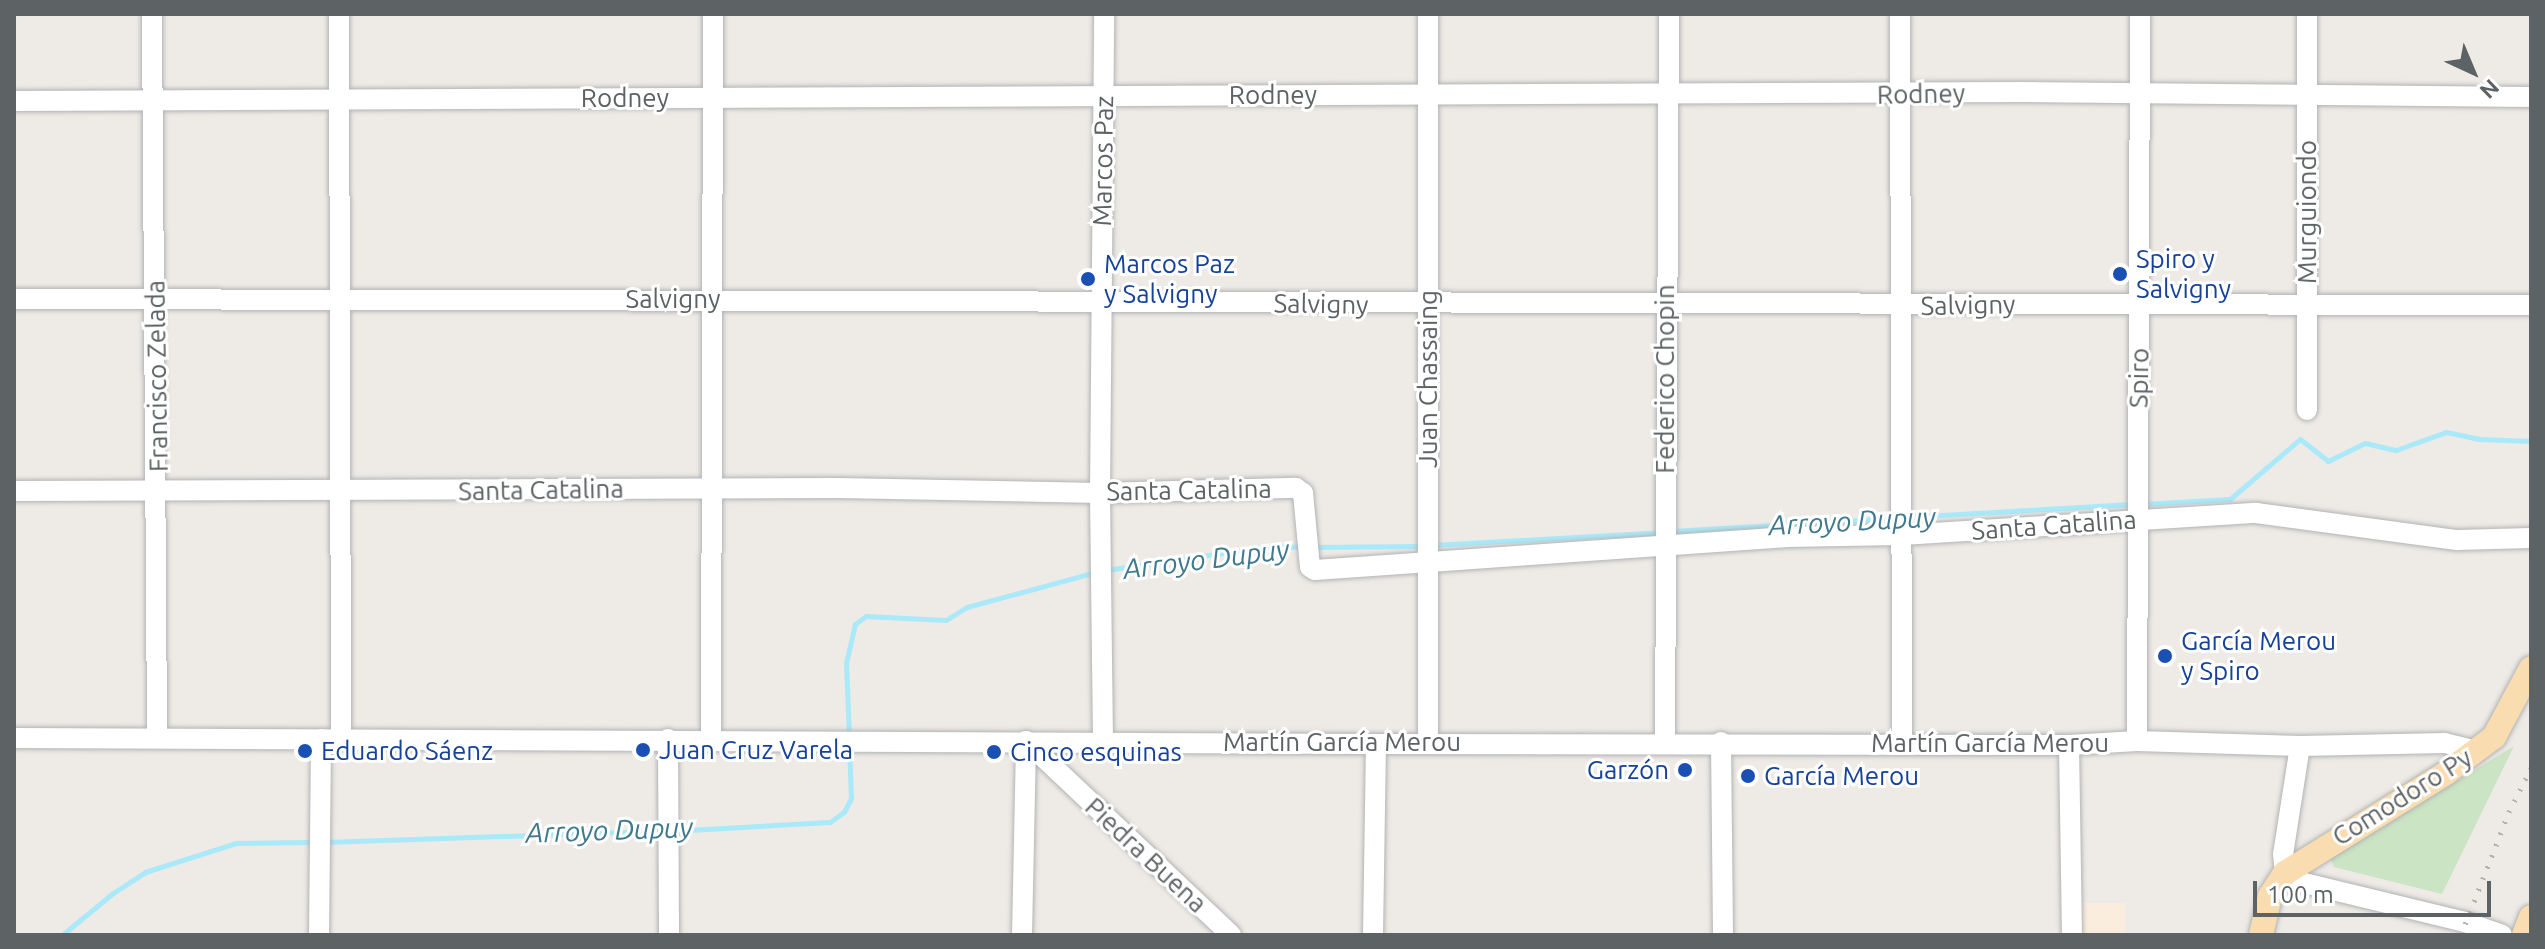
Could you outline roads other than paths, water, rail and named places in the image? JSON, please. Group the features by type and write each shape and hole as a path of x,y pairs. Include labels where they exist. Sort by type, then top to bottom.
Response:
{"main road":[{"name":"Comodoro Py","path":"2261,935 2270,896 2285,873 2476,751 2504,723 2531,668"},
{"path":"2524,935 2531,917"}],"street":[{"name":"Francisco Zelada","path":"152,14 150,99 158,490 157,737"},
{"path":"319,935 320,830 331,739 340,492 342,298 339,14"},
{"path":"711,738 713,14"},
{"name":"Marcos Paz","path":"1103,740 1100,493 1104,14"},
{"name":"Juan Chassaing","path":"1428,14 1428,743"},
{"name":"Federico Chopin","path":"1665,743 1665,302 1669,14"},
{"path":"1900,14 1902,744"},
{"name":"Spiro","path":"2137,741 2140,14"},
{"name":"Murguiondo","path":"2307,14 2307,410"},
{"name":"Rodney","path":"14,101 1104,95 1899,95 2024,92 2531,97"},
{"name":"Salvigny","path":"14,299 712,299 1427,305 1665,302 1901,306 2140,303 2531,305"},
{"name":"Santa Catalina","path":"14,491 340,492 710,488 1100,493 1296,488 1303,493 1310,567 1315,570 1430,558 2138,516 2269,513 2429,537 2531,538"},
{"name":"Martín García Merou","path":"14,738 2069,745 2137,741 2300,746 2445,743 2476,751"},
{"path":"668,739 669,935"},
{"path":"1022,935 1026,741"},
{"name":"Piedra Buena","path":"1026,741 1231,935"},
{"path":"1721,742 1723,935"},
{"path":"1373,935 1376,744"},
{"path":"2069,745 2072,935"},
{"name":"Comodoro Py","path":"2285,873 2283,854 2300,746"},
{"path":"2285,873 2296,881 2465,922 2502,935"}],"waterway":[{"name":"Arroyo Dupuy","path":"2142,504 2230,499 2300,439 2328,461 2365,443 2396,450 2446,432 2479,439 2531,441"},
{"name":"Arroyo Dupuy","path":"1907,517 2132,504"},
{"name":"Arroyo Dupuy","path":"1671,531 1897,518"},
{"name":"Arroyo Dupuy","path":"1432,545 1661,532"},
{"name":"Arroyo Dupuy","path":"1106,570 1270,546 1302,547"},
{"name":"Arroyo Dupuy","path":"1312,547 1422,546"},
{"name":"Arroyo Dupuy","path":"849,737 846,663 855,624 866,616 946,620 967,607 1096,572"},
{"name":"Arroyo Dupuy","path":"672,831 830,822 844,812 851,798 849,747"},
{"name":"Arroyo Dupuy","path":"324,842 662,831"},
{"name":"Arroyo Dupuy","path":"62,935 113,893 145,872 236,843 314,842"}],"railway":[{"path":"2461,935 2509,812 2531,768"}],"place":[{"name":"Spiro y Salvigny","path":"2120,274"},
{"name":"Marcos Paz y Salvigny","path":"1088,279"},
{"name":"García Merou y Spiro","path":"2165,656"},
{"name":"Juan Cruz Varela","path":"643,750"},
{"name":"Eduardo Sáenz","path":"305,751"},
{"name":"Cinco esquinas","path":"994,752"},
{"name":"Garzón","path":"1685,770"},
{"name":"García Merou","path":"1748,776"}]}
